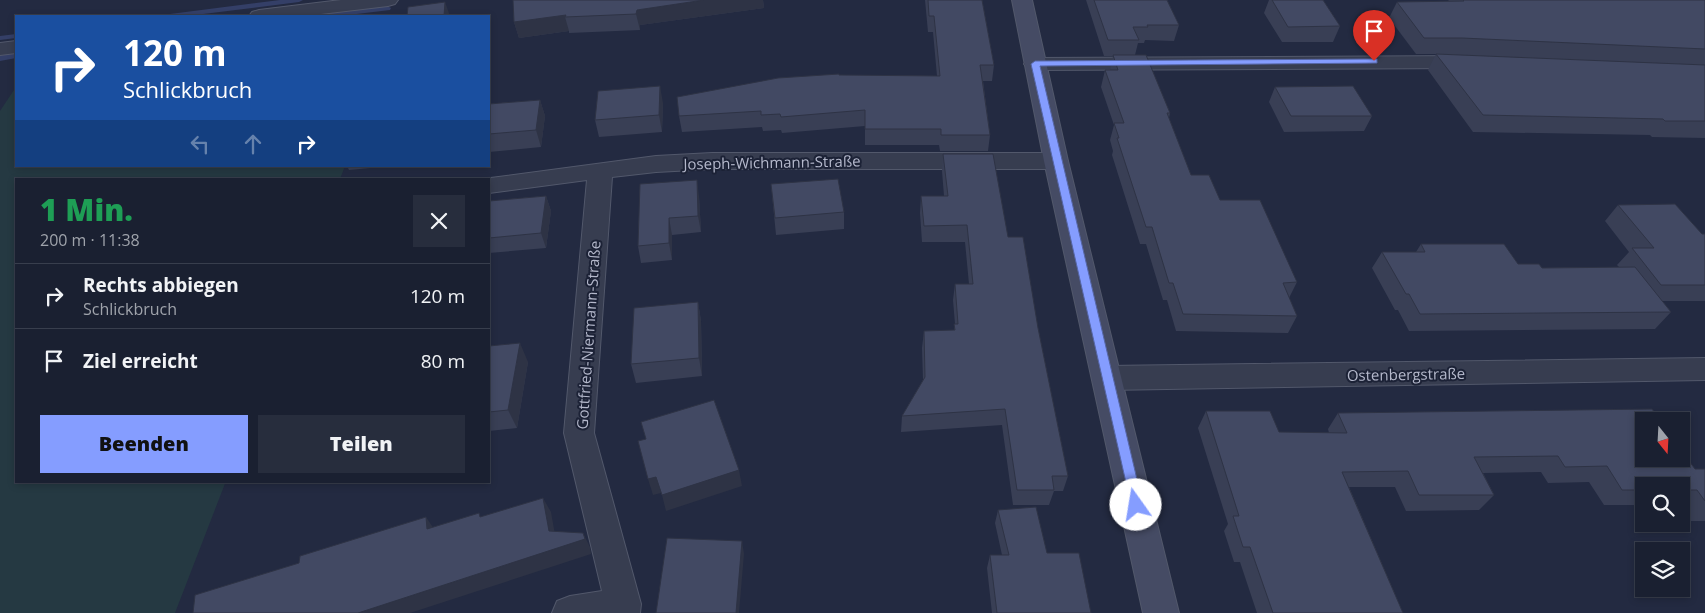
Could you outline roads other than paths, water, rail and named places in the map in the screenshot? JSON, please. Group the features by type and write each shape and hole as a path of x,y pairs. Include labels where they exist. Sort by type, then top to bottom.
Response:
{"street":[{"path":"267,15 388,0"},
{"path":"1022,0 1056,161 1161,613"},
{"path":"0,49 15,47"},
{"path":"1035,64 1404,61 1488,63"},
{"name":"Joseph-Wichmann-Straße","path":"490,185 656,164 712,161 1056,161"},
{"name":"Gottfried-Niermann-Straße","path":"600,171 579,433 623,608"},
{"name":"Ostenbergstraße","path":"1107,378 1705,369"},
{"path":"570,613 623,608"}],"waterway":[{"path":"178,15 299,0"},
{"path":"331,15 387,8"},
{"path":"0,38 15,36"},
{"path":"0,58 15,56"}]}
